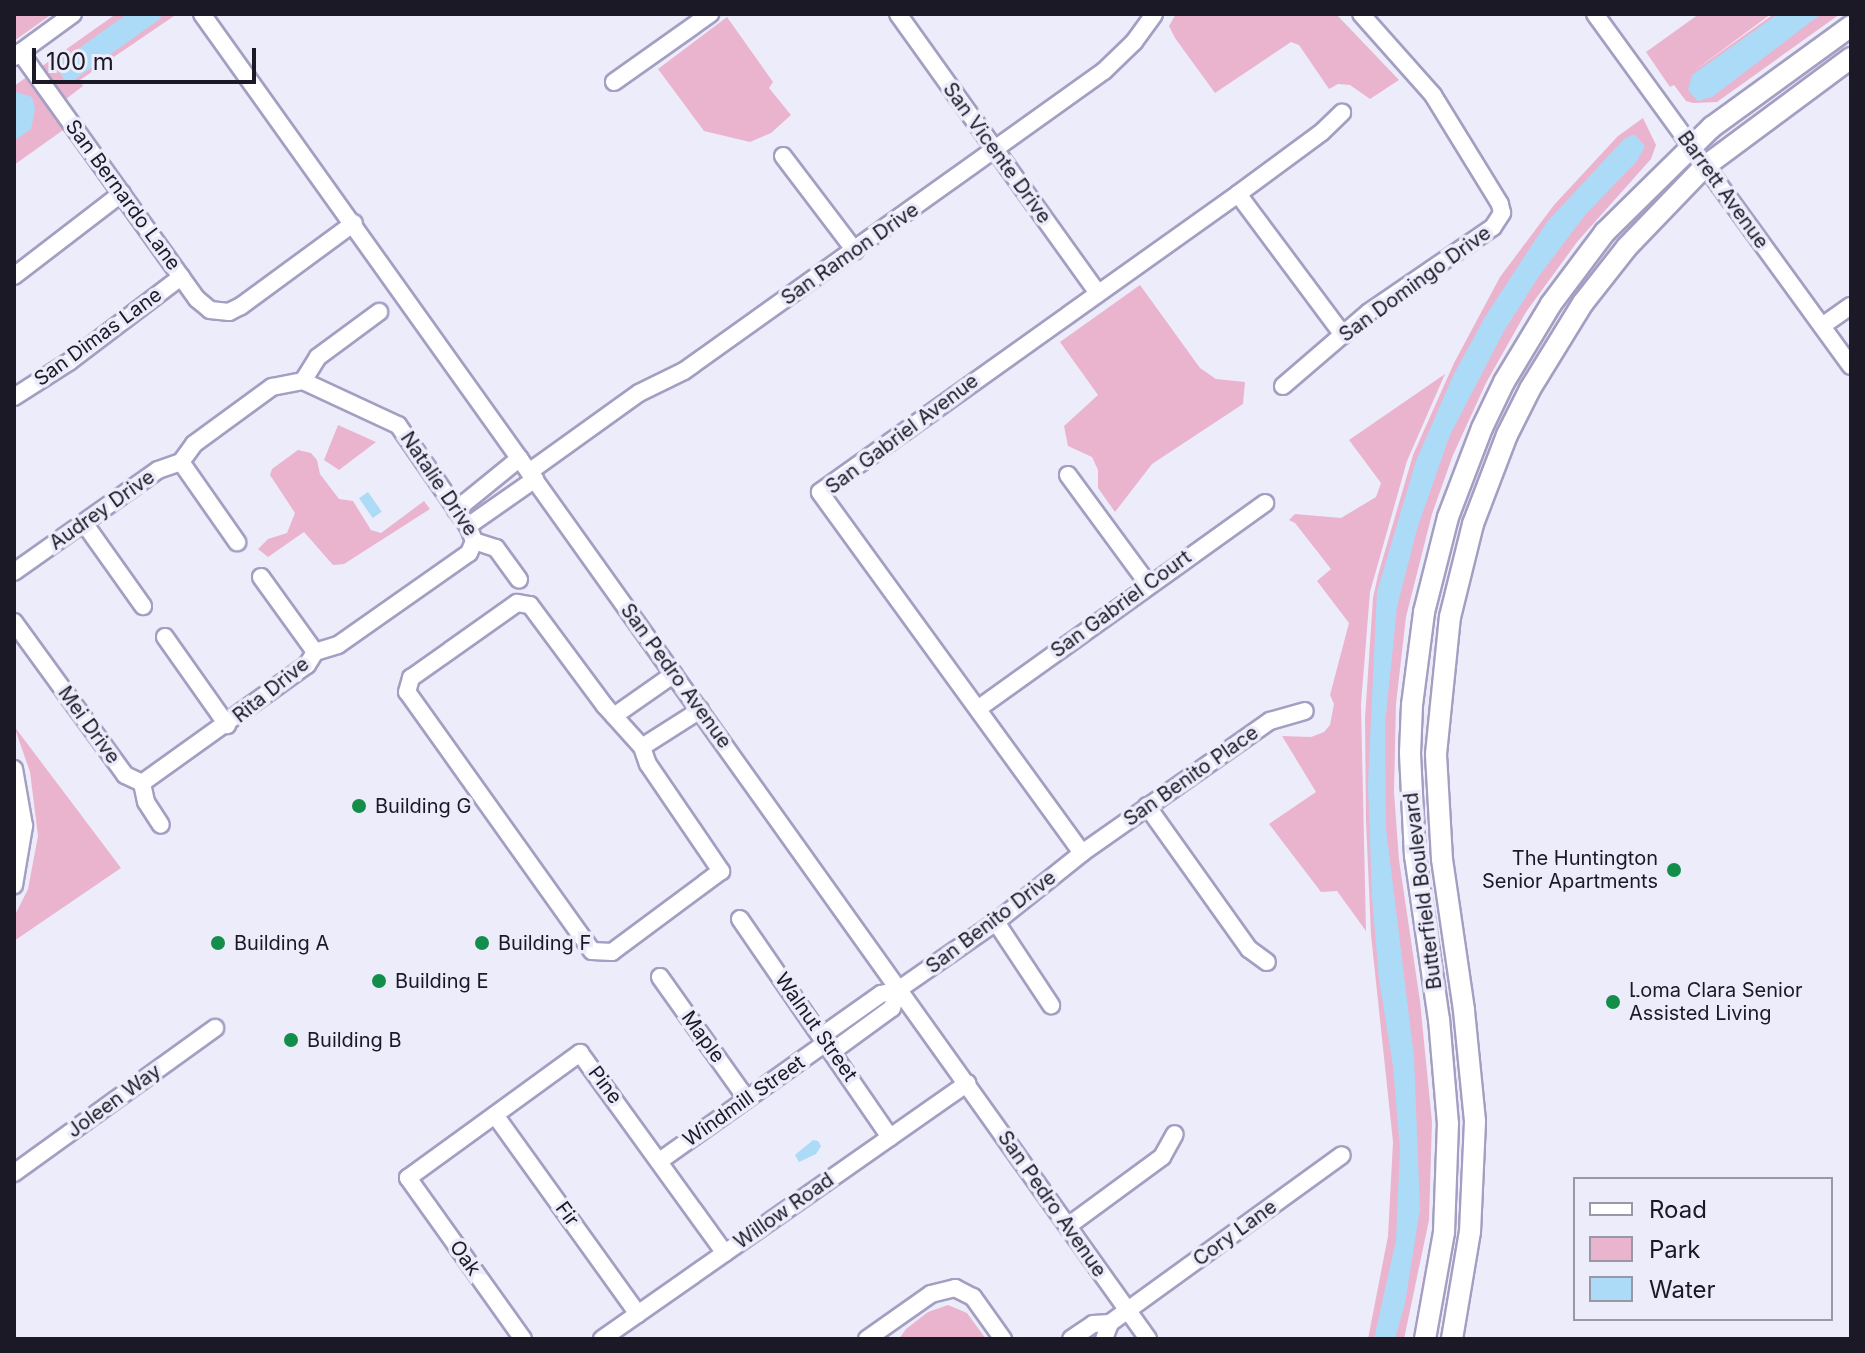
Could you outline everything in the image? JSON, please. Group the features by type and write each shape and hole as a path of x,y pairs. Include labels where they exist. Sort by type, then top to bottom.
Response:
{"main road":[{"name":"Butterfield Boulevard","path":"1425,1339 1444,1232 1448,1124 1441,1033 1411,805 1412,705 1424,612 1464,474 1482,428 1526,344 1551,304 1605,232 1690,146 1851,26"},
{"name":"Butterfield Boulevard","path":"1452,1339 1470,1232 1475,1121 1471,1066 1437,803 1438,709 1450,617 1489,481 1530,389 1604,275 1650,220 1704,167 1851,58"}],"street":[{"path":"17,54 73,14"},
{"name":"San Pedro Avenue","path":"202,14 1148,1339"},
{"path":"614,82 710,14"},
{"name":"San Vicente Drive","path":"898,14 1096,291"},
{"name":"San Domingo Drive","path":"1283,386 1428,269 1493,227 1502,213 1500,204 1433,95 1361,14"},
{"name":"Barrett Avenue","path":"1595,14 1851,366"},
{"name":"San Ramon Drive","path":"456,510 486,486 528,470 639,393 684,371 855,251 1104,71 1134,42 1150,15"},
{"name":"San Bernardo Lane","path":"17,54 181,277 210,310 229,312 241,306 354,223"},
{"name":"San Gabriel Avenue","path":"1082,853 979,708 838,522 820,492 1096,291 1238,194 1322,132 1342,113"},
{"path":"783,156 855,251"},
{"path":"14,276 122,193"},
{"path":"1238,194 1343,335"},
{"name":"San Dimas Lane","path":"14,397 69,362 181,277"},
{"path":"1822,326 1851,306"},
{"path":"303,381 318,357 379,312"},
{"name":"Audrey Drive","path":"14,572 158,470 181,462 194,444 272,387 303,381"},
{"name":"Natalie Drive","path":"303,381 398,425 471,534 496,548 519,580"},
{"path":"181,462 237,542"},
{"name":"San Ramon Drive","path":"471,534 499,507 528,470"},
{"path":"1068,475 1148,584"},
{"path":"486,486 487,500 499,507"},
{"name":"San Gabriel Court","path":"979,708 1265,503"},
{"path":"84,523 143,606"},
{"name":"Rita Drive","path":"142,783 307,665 315,652 350,637 469,553 471,534"},
{"path":"261,577 315,652"},
{"path":"517,603 530,605 614,716 642,747 648,764 721,871 612,952 592,951 407,692 411,678 517,603"},
{"name":"Mei Drive","path":"14,622 125,775 142,783 146,802 161,825"},
{"path":"165,637 227,725"},
{"path":"614,716 674,674"},
{"path":"642,747 700,710"},
{"name":"San Benito Place","path":"1082,853 1270,721 1305,711"},
{"path":"14,769 24,826 14,885"},
{"path":"1147,806 1249,949 1267,962"},
{"name":"San Benito Drive","path":"898,990 996,922 1082,853"},
{"name":"Walnut Street","path":"740,919 890,1137"},
{"path":"996,922 1051,1005"},
{"name":"Maple","path":"660,977 746,1098"},
{"name":"Windmill Street","path":"661,1160 828,1043 881,994 898,990"},
{"name":"Joleen Way","path":"14,1173 215,1028"},
{"name":"Pine","path":"408,1178 580,1053 661,1160 725,1253"},
{"name":"Willow Road","path":"602,1339 967,1083"},
{"name":"Fir","path":"495,1115 638,1314"},
{"path":"1068,1226 1162,1157 1175,1134"},
{"name":"Cory Lane","path":"1071,1339 1093,1324 1107,1331 1127,1311 1342,1155"},
{"name":"Oak","path":"408,1178 523,1339"},
{"path":"870,1338 931,1294 955,1288 973,1297 1003,1339"}],"green space":[{"path":"14,14 52,14 14,41"},
{"path":"116,14 177,14 80,80 83,86 53,109 66,128 14,165 14,86"},
{"path":"1176,14 1336,14 1399,80 1370,99 1350,85 1338,84 1329,89 1299,45 1291,42 1215,93 1169,26"},
{"path":"1699,14 1771,14 1691,73 1774,14 1840,14 1717,102 1693,103 1686,101 1674,85 1670,87 1646,52"},
{"path":"727,17 773,82 769,88 791,115 771,133 750,142 704,131 658,69"},
{"path":"1643,118 1656,145 1651,159 1577,242 1526,312 1486,383 1453,455 1432,514 1406,617 1396,704 1394,792 1399,860 1420,1001 1432,1122 1429,1220 1404,1339 1368,1339 1388,1236 1393,1142 1371,935 1366,821 1365,718 1373,598 1378,575 1413,455 1454,363 1500,277 1554,205 1618,136"},
{"path":"1140,285 1200,368 1216,379 1245,382 1243,404 1152,464 1115,512 1098,488 1098,470 1092,457 1068,446 1064,426 1098,395 1060,342"},
{"path":"1445,374 1407,461 1370,592 1361,704 1366,931 1337,891 1321,892 1269,824 1316,792 1282,736 1311,737 1324,732 1330,725 1334,704 1330,695 1349,623 1317,581 1331,569 1295,523 1289,520 1295,514 1341,518 1376,497 1381,483 1349,440"},
{"path":"338,425 376,442 339,470 324,460"},
{"path":"298,450 311,453 317,460 320,474 339,499 353,501 371,530 381,533 424,501 430,509 344,564 333,565 304,532 268,557 258,549 268,539 287,533 295,513 270,475 272,469"},
{"path":"14,726 121,868 14,941 14,917 28,889 38,836 30,772"},
{"path":"948,1305 967,1313 986,1339 899,1339 906,1329 928,1312"}],"water":[{"path":"127,14 162,14 160,19 74,80 64,80 59,70 61,61"},
{"path":"1778,14 1821,14 1712,97 1698,101 1688,90 1692,75"},
{"path":"16,92 32,97 35,109 31,129 14,141"},
{"path":"1634,134 1645,146 1637,161 1585,215 1539,276 1504,331 1450,435 1417,529 1397,607 1385,724 1386,829 1414,1057 1420,1209 1405,1303 1395,1339 1374,1339 1396,1240 1400,1149 1372,897 1368,784 1377,592 1416,461 1453,376 1485,317 1547,222 1624,139"},
{"path":"368,492 382,512 373,518 359,498"},
{"path":"813,1140 821,1146 816,1154 799,1162 795,1155"}],"place":[{"name":"Building G","path":"359,806"},
{"name":"The Huntington Senior Apartments","path":"1674,870"},
{"name":"Building A","path":"218,943"},
{"name":"Building F","path":"482,943"},
{"name":"Building E","path":"379,981"},
{"name":"Loma Clara Senior Assisted Living","path":"1613,1002"},
{"name":"Building B","path":"291,1040"}]}
